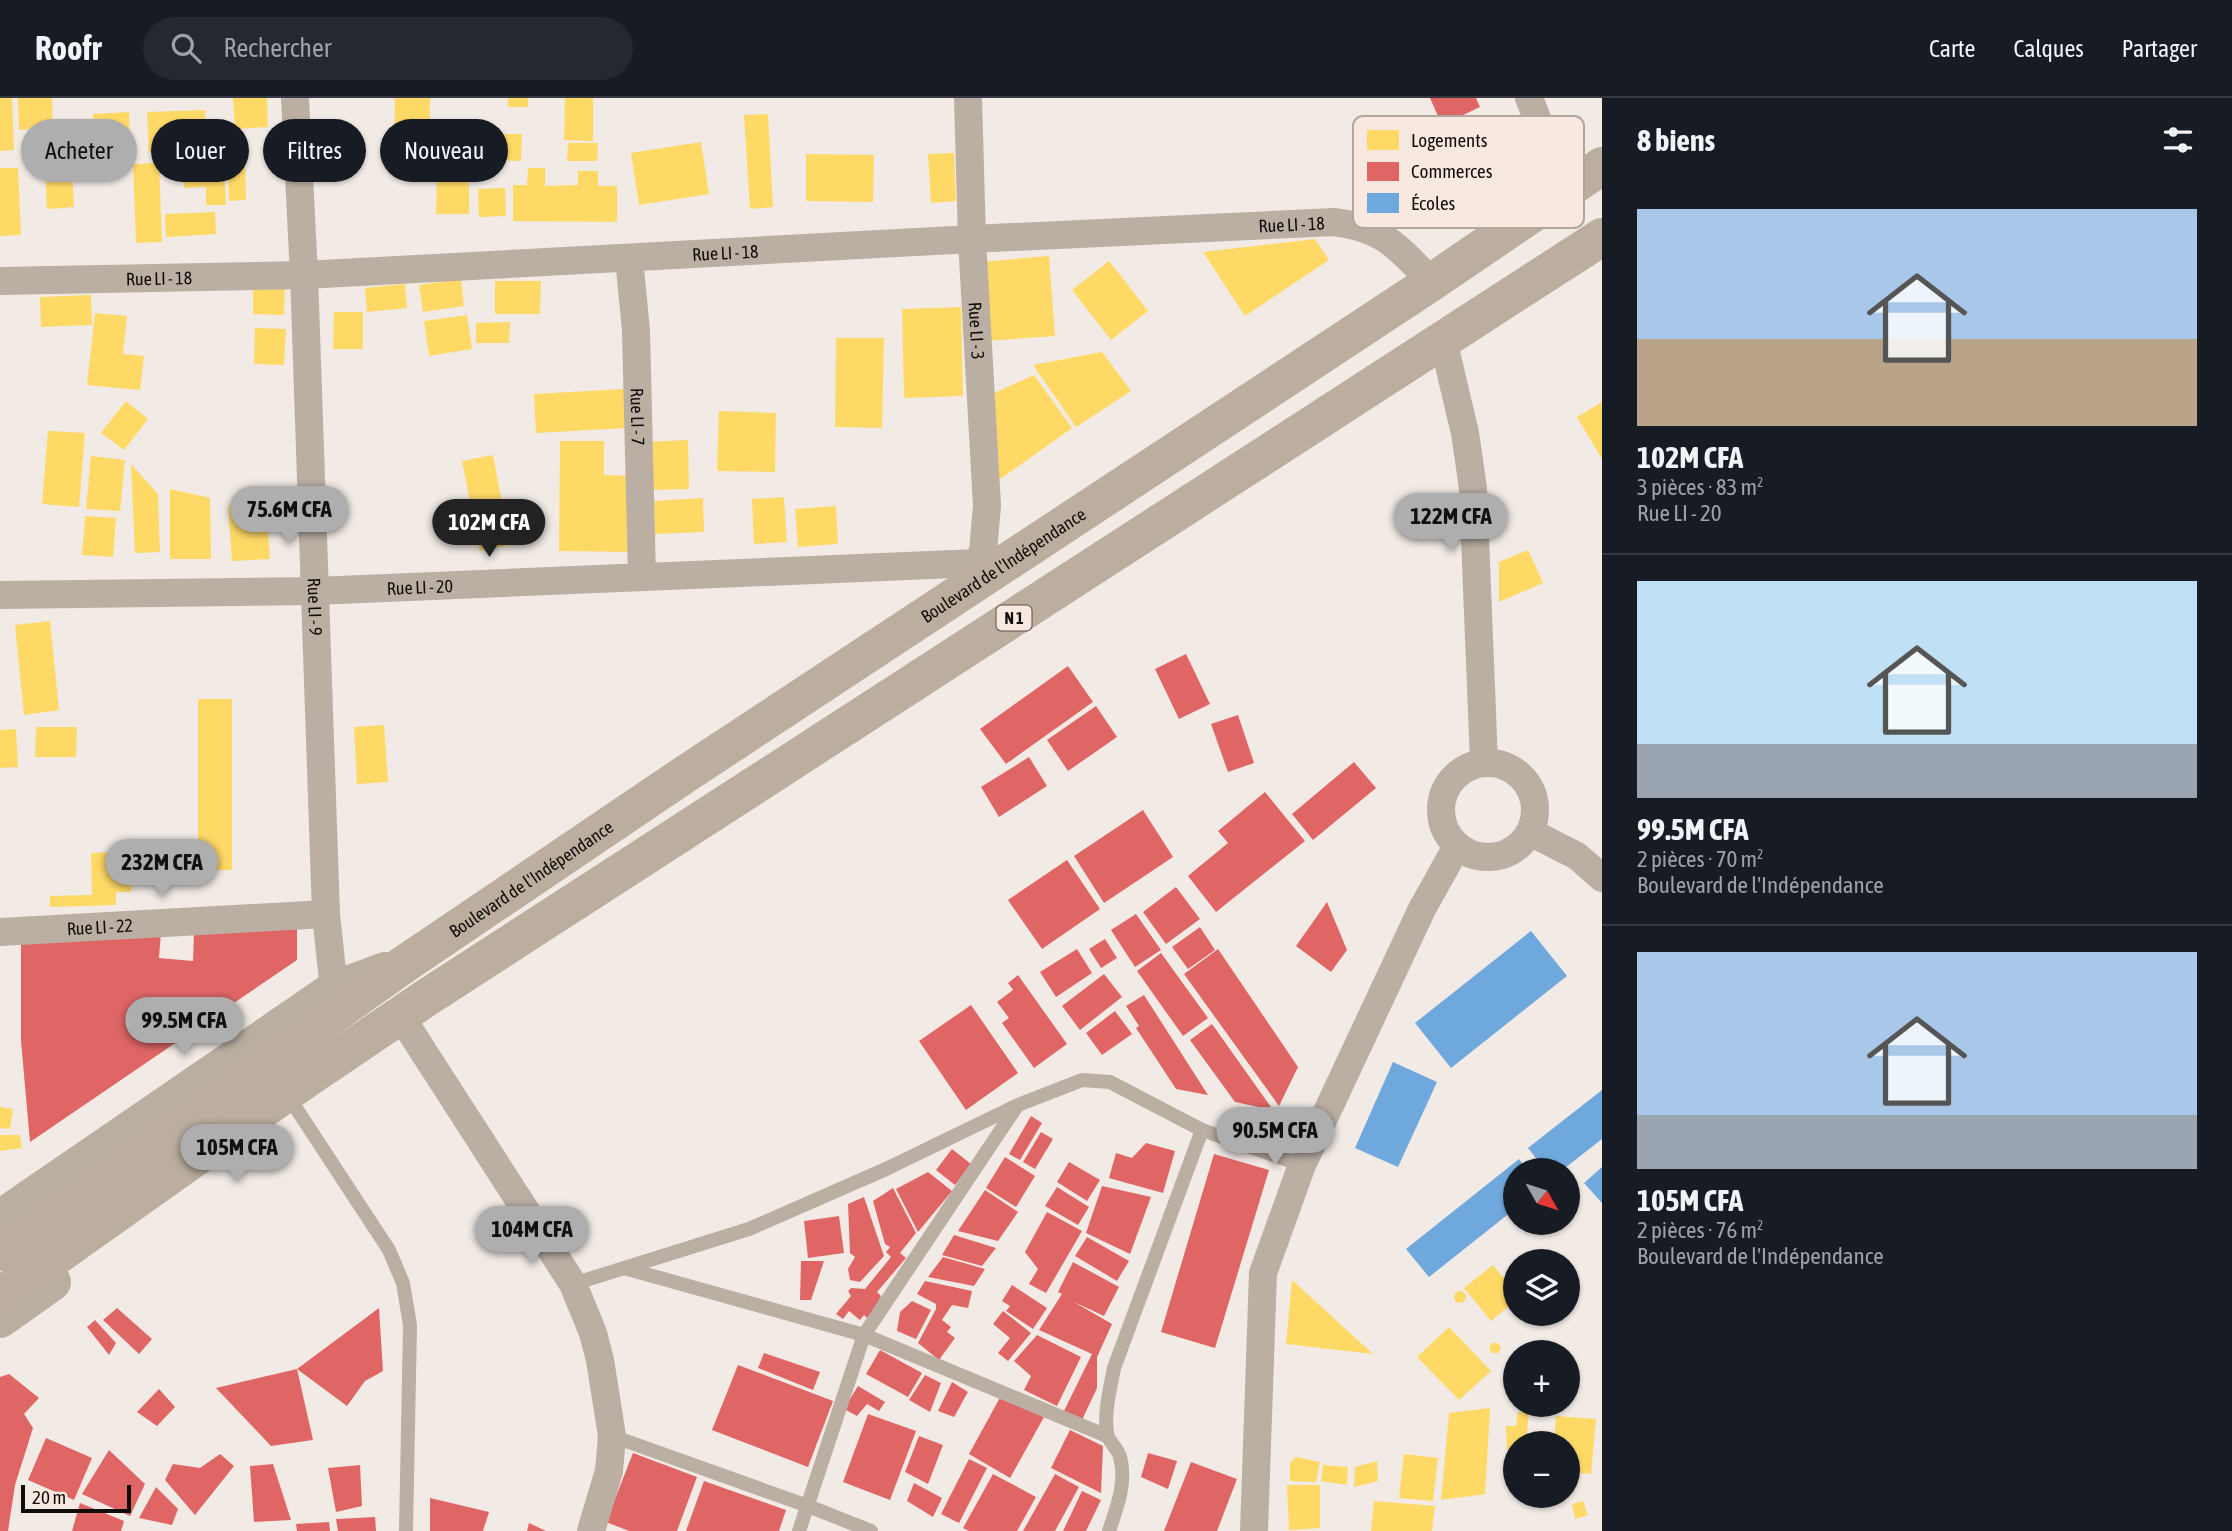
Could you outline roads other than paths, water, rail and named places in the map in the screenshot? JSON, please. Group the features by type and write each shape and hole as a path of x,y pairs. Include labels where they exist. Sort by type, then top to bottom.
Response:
{"main road":[{"name":"Boulevard de l'Indépendance","path":"1584,178 1602,166"},
{"name":"Boulevard de l'Indépendance","path":"0,1252 403,965 971,576 1432,282 1510,228"},
{"name":"N 1","path":"415,1011 1602,237"},
{"name":"Boulevard de l'Indépendance","path":"0,1219 334,990 403,965"},
{"path":"0,1296 297,1095 415,1011"},
{"path":"0,1319 297,1095"}],"street":[{"name":"Rue LI - 9","path":"295,98 304,275 326,914 334,990"},
{"name":"Rue LI - 3","path":"968,98 972,239 987,506 986,536 971,576"},
{"path":"1529,98 1536,116"},
{"name":"Rue LI - 18","path":"0,281 304,275 972,239 1334,222 1353,224"},
{"name":"Rue LI - 18","path":"1366,228 1394,244 1432,282"},
{"name":"Rue LI - 7","path":"629,258 636,331 642,577"},
{"path":"1443,340 1465,433 1473,488 1484,762"},
{"name":"Rue LI - 20","path":"0,595 315,591 642,577 971,576"},
{"path":"1484,762 1499,763 1512,768 1524,778 1532,790 1536,804 1535,819 1530,832 1509,852 1496,857 1482,857 1457,846 1447,833 1441,818 1441,802 1455,775 1469,766 1484,762"},
{"path":"1530,832 1577,856 1602,878"},
{"path":"1254,1531 1263,1273 1302,1165 1423,909 1457,846"},
{"name":"Rue LI - 22","path":"0,932 326,914"},
{"path":"415,1011 573,1284 593,1333 612,1436 609,1471 591,1531"}],"lane":[{"path":"573,1284 749,1229 886,1170 1017,1105 1082,1080 1110,1082 1202,1130 1302,1165"},
{"path":"297,1095 389,1250 403,1283 410,1325 405,1531"},
{"path":"799,1531 864,1335 1017,1105"},
{"path":"1107,1436 1108,1404 1114,1368 1202,1130"},
{"path":"624,1268 864,1335 1107,1436 1120,1453 1122,1472 1121,1497 1109,1531"},
{"path":"612,1436 871,1531"}]}
